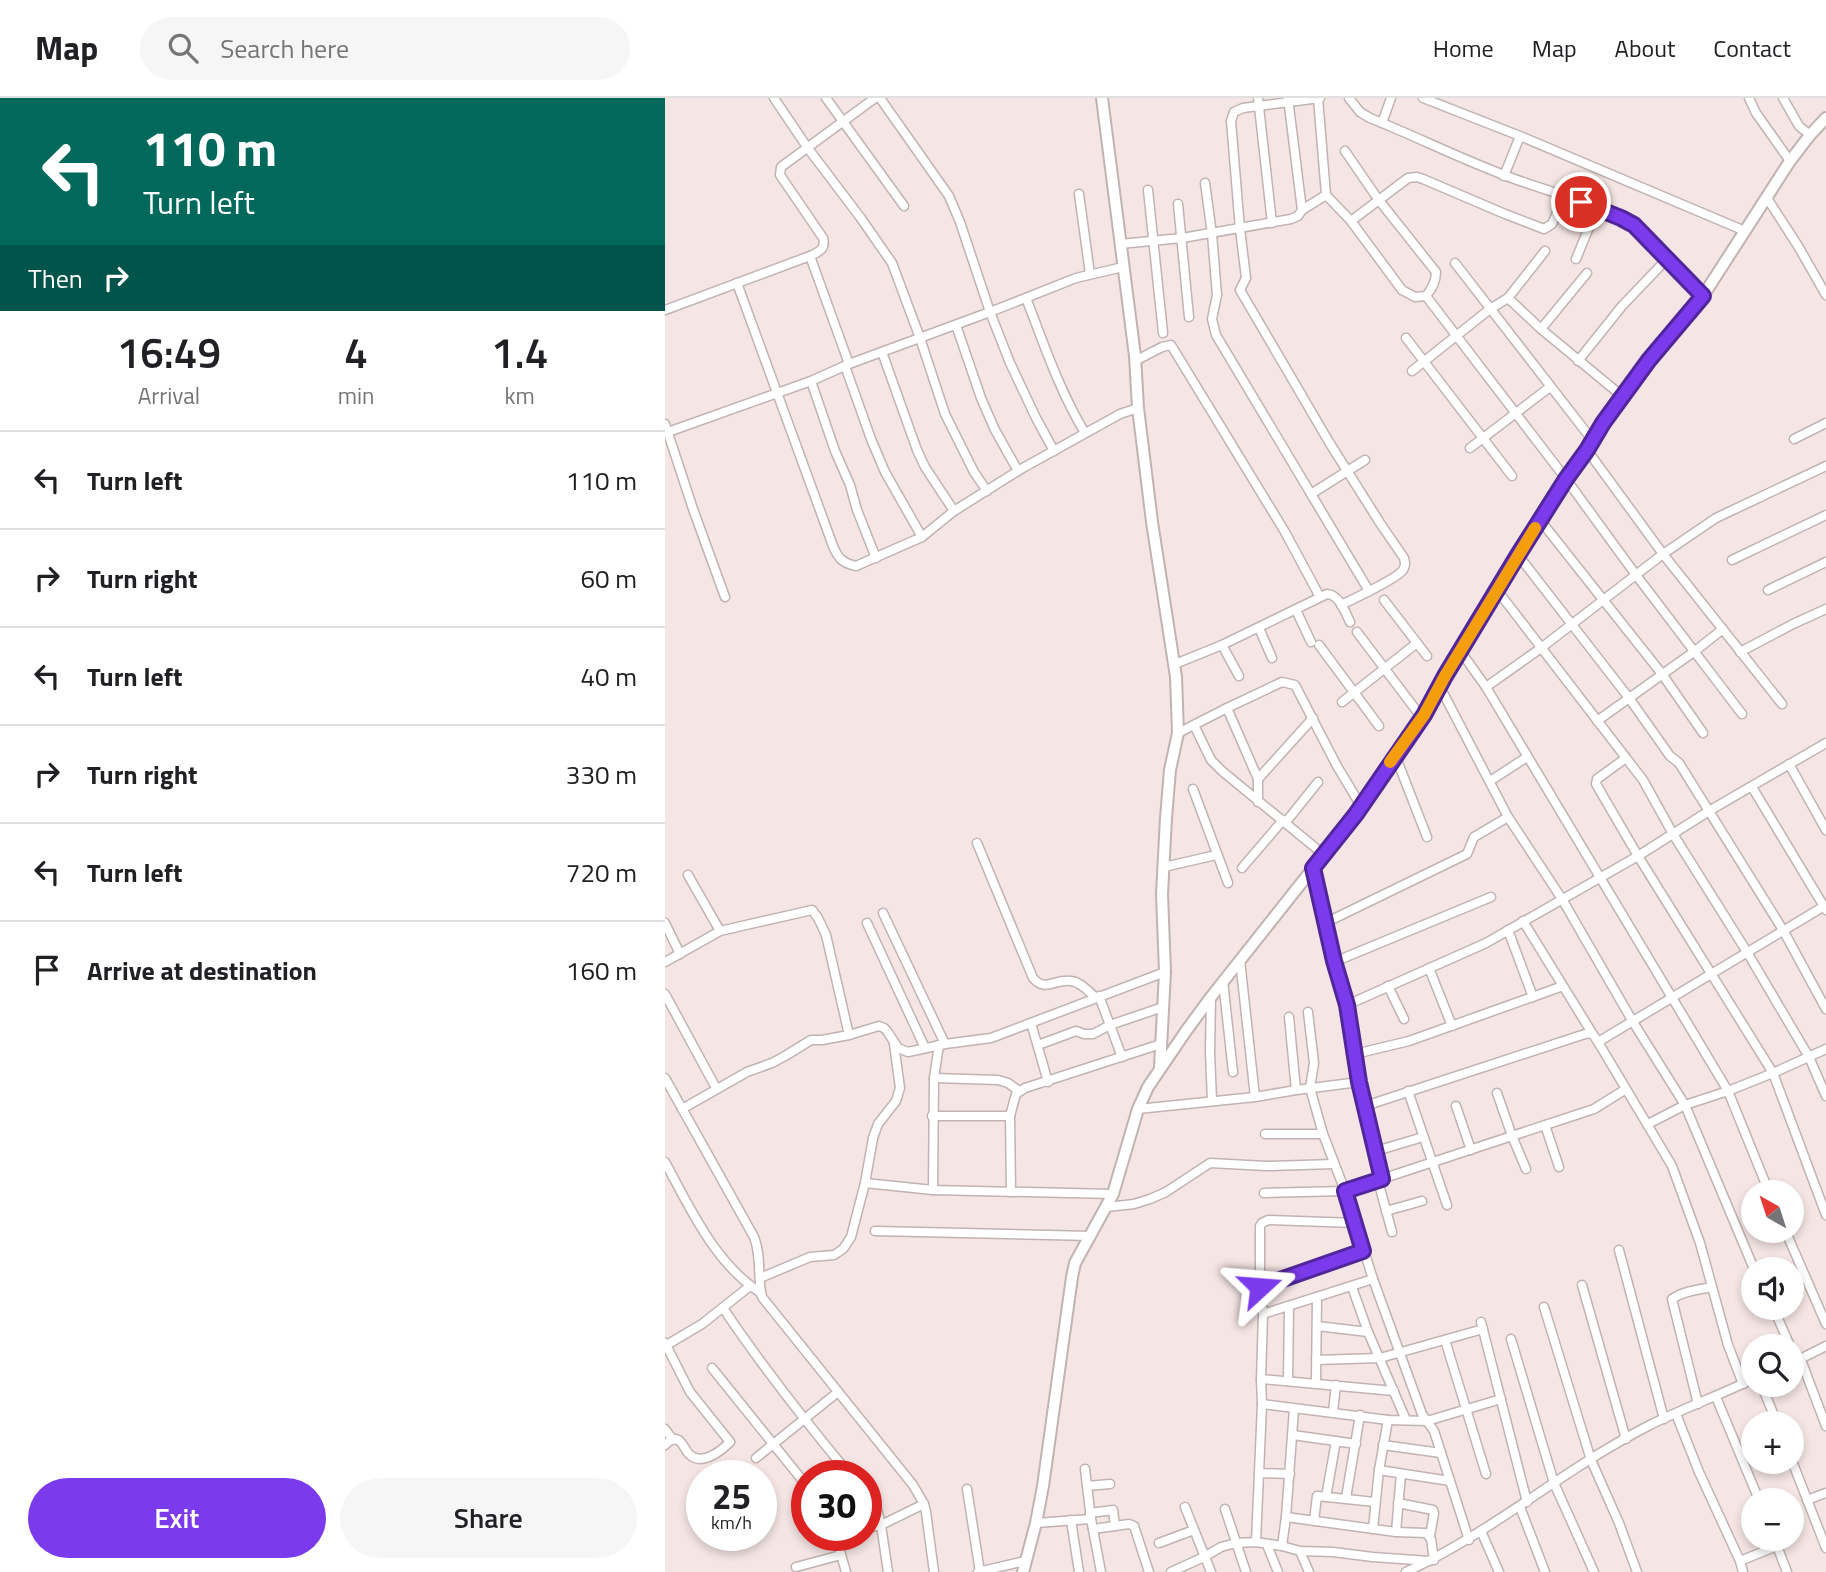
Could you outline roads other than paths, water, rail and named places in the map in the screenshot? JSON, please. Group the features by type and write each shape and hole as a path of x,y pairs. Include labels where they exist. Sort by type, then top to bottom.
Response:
{"street":[{"path":"774,98 892,263 945,414 974,472 987,491"},
{"path":"826,98 904,206"},
{"path":"665,310 823,249 823,238 779,170 877,98 949,196 1010,363 1054,451"},
{"path":"1102,98 1152,522 1175,664 1178,733 1170,770 1165,818 1165,972 1159,1070"},
{"path":"1341,605 1402,572 1404,558 1348,471 1240,290 1246,278 1232,116 1237,110 1258,102 1319,98 1326,195 1350,221 1402,290 1415,297 1426,296 1436,278 1436,272 1378,199 1345,151"},
{"path":"1349,98 1360,112 1382,122 1504,176 1566,195 1634,225 1703,296"},
{"path":"1382,122 1391,98"},
{"path":"1423,98 1521,136 1745,231"},
{"path":"1749,98 1756,113 1790,161"},
{"path":"1783,98 1799,126 1810,135"},
{"path":"1288,100 1302,210"},
{"path":"1258,102 1272,223"},
{"path":"967,1489 979,1572 1024,1566 1043,1486 1075,1264 1114,1194 1138,1109 1148,1087 1223,981 1361,806 1422,718 1518,555 1603,423 1649,360 1703,296 1790,161 1826,118"},
{"path":"1504,176 1521,136"},
{"path":"1350,221 1408,178 1417,177 1545,229 1552,224 1566,195"},
{"path":"1205,183 1217,295 1212,319 1216,335 1369,591"},
{"path":"1148,190 1163,333"},
{"path":"1079,194 1090,274"},
{"path":"1120,244 1182,239 1291,219 1326,195"},
{"path":"1767,198 1826,295"},
{"path":"1178,204 1189,317"},
{"path":"1576,259 1597,208"},
{"path":"1412,371 1490,309 1508,298 1545,251"},
{"path":"810,256 871,439 885,472 922,537"},
{"path":"1578,361 1622,306 1666,260"},
{"path":"1455,263 1550,387 1663,554 1782,704"},
{"path":"725,597 666,428 811,381 1076,278 1123,267"},
{"path":"1541,329 1587,273"},
{"path":"737,283 838,558 845,564 856,566 922,537 954,511 1018,471 1120,414 1138,408"},
{"path":"1426,296 1742,714"},
{"path":"1026,298 1053,371 1085,433"},
{"path":"1508,298 1578,361 1622,396"},
{"path":"956,325 981,398 1018,471"},
{"path":"1406,338 1512,476"},
{"path":"1135,361 1171,345 1285,532 1320,597"},
{"path":"883,352 917,450 954,511"},
{"path":"811,381 876,558"},
{"path":"1470,448 1550,387"},
{"path":"1794,439 1826,423"},
{"path":"1311,494 1365,460"},
{"path":"1486,687 1542,648 1663,554 1716,518 1826,466"},
{"path":"1732,560 1826,515"},
{"path":"1540,520 1662,674 1703,733"},
{"path":"1518,555 1629,698 1670,757 1679,763 1783,930 1826,1009"},
{"path":"1767,590 1826,562"},
{"path":"1497,590 1643,780 1809,1057 1824,1085 1826,1096"},
{"path":"1175,664 1331,594 1337,597 1350,622"},
{"path":"1384,600 1427,656"},
{"path":"1740,652 1826,609"},
{"path":"1296,610 1315,643 1379,726"},
{"path":"1259,628 1272,658"},
{"path":"1597,721 1723,629"},
{"path":"1357,632 1422,718"},
{"path":"1342,702 1417,643"},
{"path":"1222,645 1239,676"},
{"path":"1461,652 1486,687 1728,1091 1764,1180"},
{"path":"1178,733 1282,682 1288,682 1299,690 1337,766 1361,806"},
{"path":"1440,687 1508,817 1562,899 1685,1105 1749,1257"},
{"path":"1227,708 1258,779 1258,802"},
{"path":"1258,779 1313,718"},
{"path":"1194,726 1211,760 1323,854"},
{"path":"1347,1005 1486,943 1826,744"},
{"path":"1395,755 1427,837"},
{"path":"1490,781 1527,757"},
{"path":"1626,758 1597,779 1596,784 1637,856 1773,1073 1825,1212"},
{"path":"1789,764 1826,830"},
{"path":"1243,868 1318,782"},
{"path":"1598,1042 1825,907 1752,787"},
{"path":"1193,789 1227,883"},
{"path":"1325,923 1467,853 1473,837 1508,817"},
{"path":"977,843 1033,978 1042,985 1072,981 1097,997 1122,1057"},
{"path":"1164,867 1216,855"},
{"path":"1313,868 1347,1005 1359,1082 1392,1231"},
{"path":"688,874 720,931"},
{"path":"1334,961 1491,897"},
{"path":"665,962 720,931 812,910 826,935 849,1035"},
{"path":"883,914 942,1045 934,1078 933,1190"},
{"path":"1524,921 1672,1166 1700,1243 1728,1345 1741,1379"},
{"path":"665,923 681,954"},
{"path":"867,923 925,1048"},
{"path":"1508,930 1534,997"},
{"path":"1240,960 1255,1097"},
{"path":"1429,968 1452,1026"},
{"path":"682,1109 716,1088 772,1063 811,1040 849,1035 879,1026 887,1031 898,1048 908,1052 991,1038 1165,972"},
{"path":"1223,981 1233,1072"},
{"path":"1388,986 1403,1019"},
{"path":"1355,1054 1409,1041 1563,986"},
{"path":"665,994 716,1088"},
{"path":"1211,997 1212,1101"},
{"path":"1038,1045 1076,1031 1093,1034 1163,1007"},
{"path":"1308,1012 1314,1063 1310,1088 1323,1134 1422,1414 1434,1431 1469,1539"},
{"path":"1289,1017 1296,1090"},
{"path":"1031,1023 1048,1082"},
{"path":"1365,1106 1569,1038 1592,1033"},
{"path":"759,1278 810,1257 834,1255 843,1249 852,1237 873,1138 878,1124 896,1101 900,1088 894,1042"},
{"path":"1011,1192 1010,1116 1016,1094 1161,1044"},
{"path":"1648,1124 1685,1105 1728,1091 1826,1049"},
{"path":"665,1078 754,1237 759,1255 761,1293 767,1305 912,1485 924,1504 934,1572"},
{"path":"934,1078 998,1080 1020,1091"},
{"path":"1138,1109 1255,1097 1359,1082"},
{"path":"1264,1193 1345,1191 1594,1109 1626,1089"},
{"path":"1408,1091 1447,1205"},
{"path":"1497,1093 1526,1169"},
{"path":"1456,1106 1471,1150"},
{"path":"932,1116 1010,1116"},
{"path":"1545,1125 1559,1167"},
{"path":"1265,1134 1323,1134"},
{"path":"1375,1151 1423,1137"},
{"path":"665,1162 714,1247 750,1286 761,1293"},
{"path":"1107,1207 1150,1199 1166,1192 1210,1163 1266,1166 1334,1164"},
{"path":"865,1183 933,1190 1114,1194"},
{"path":"1386,1211 1422,1201"},
{"path":"1256,1542 1262,1404 1260,1226 1268,1220 1355,1223"},
{"path":"875,1231 1091,1236"},
{"path":"1791,1243 1826,1324"},
{"path":"1619,1250 1664,1419"},
{"path":"1260,1287 1363,1251"},
{"path":"1263,1314 1373,1279"},
{"path":"1582,1285 1626,1439"},
{"path":"665,1429 669,1442 680,1442 694,1458 700,1459 722,1450 730,1442 690,1392 665,1345 702,1324 750,1286"},
{"path":"1352,1287 1368,1332 1406,1420"},
{"path":"1698,1404 1672,1299 1712,1287"},
{"path":"1316,1384 1317,1297"},
{"path":"1289,1306 1289,1381"},
{"path":"1544,1307 1591,1460 1637,1572"},
{"path":"723,1308 804,1420 837,1460"},
{"path":"1316,1360 1380,1358 1400,1354 1482,1325 1524,1504 1545,1572"},
{"path":"1317,1326 1368,1332"},
{"path":"1511,1339 1554,1483 1594,1572"},
{"path":"1445,1340 1486,1474"},
{"path":"1804,1358 1826,1346"},
{"path":"712,1368 791,1466"},
{"path":"1261,1379 1394,1391"},
{"path":"1804,1379 1826,1426"},
{"path":"1333,1412 1336,1385"},
{"path":"1406,1572 1432,1561 1469,1539 1626,1439 1741,1385"},
{"path":"756,1458 838,1392"},
{"path":"1716,1397 1754,1488"},
{"path":"1262,1404 1388,1420 1427,1421 1501,1399"},
{"path":"1282,1546 1294,1409"},
{"path":"1676,1414 1743,1572"},
{"path":"1346,1498 1360,1415"},
{"path":"1373,1529 1388,1420"},
{"path":"1293,1435 1356,1444"},
{"path":"1326,1497 1336,1441"},
{"path":"1383,1445 1441,1453"},
{"path":"1085,1469 1090,1516 1101,1572"},
{"path":"1379,1470 1450,1481"},
{"path":"1331,1471 1350,1474"},
{"path":"1259,1473 1290,1474"},
{"path":"1396,1532 1401,1474"},
{"path":"1797,1474 1826,1548"},
{"path":"1087,1486 1109,1484"},
{"path":"1807,1500 1826,1493"},
{"path":"1314,1521 1316,1497 1319,1495 1375,1502"},
{"path":"1398,1503 1433,1510 1430,1536 1432,1561"},
{"path":"882,1525 924,1504"},
{"path":"1185,1507 1211,1572"},
{"path":"1225,1509 1246,1572"},
{"path":"1036,1523 1071,1520 1113,1510 1115,1526"},
{"path":"1286,1517 1396,1532 1426,1533 1430,1536"},
{"path":"1071,1520 1079,1572"},
{"path":"1093,1529 1129,1524 1134,1526 1149,1572"},
{"path":"1159,1543 1194,1530"},
{"path":"1481,1531 1499,1572"},
{"path":"882,1532 888,1572"},
{"path":"1172,1572 1221,1548 1236,1543 1256,1542 1300,1550 1432,1561"},
{"path":"1267,1545 1278,1572"},
{"path":"1300,1550 1309,1572"},
{"path":"840,1551 846,1572"},
{"path":"1740,1561 1758,1551"},
{"path":"1779,1551 1787,1572"},
{"path":"796,1567 841,1555"}]}
